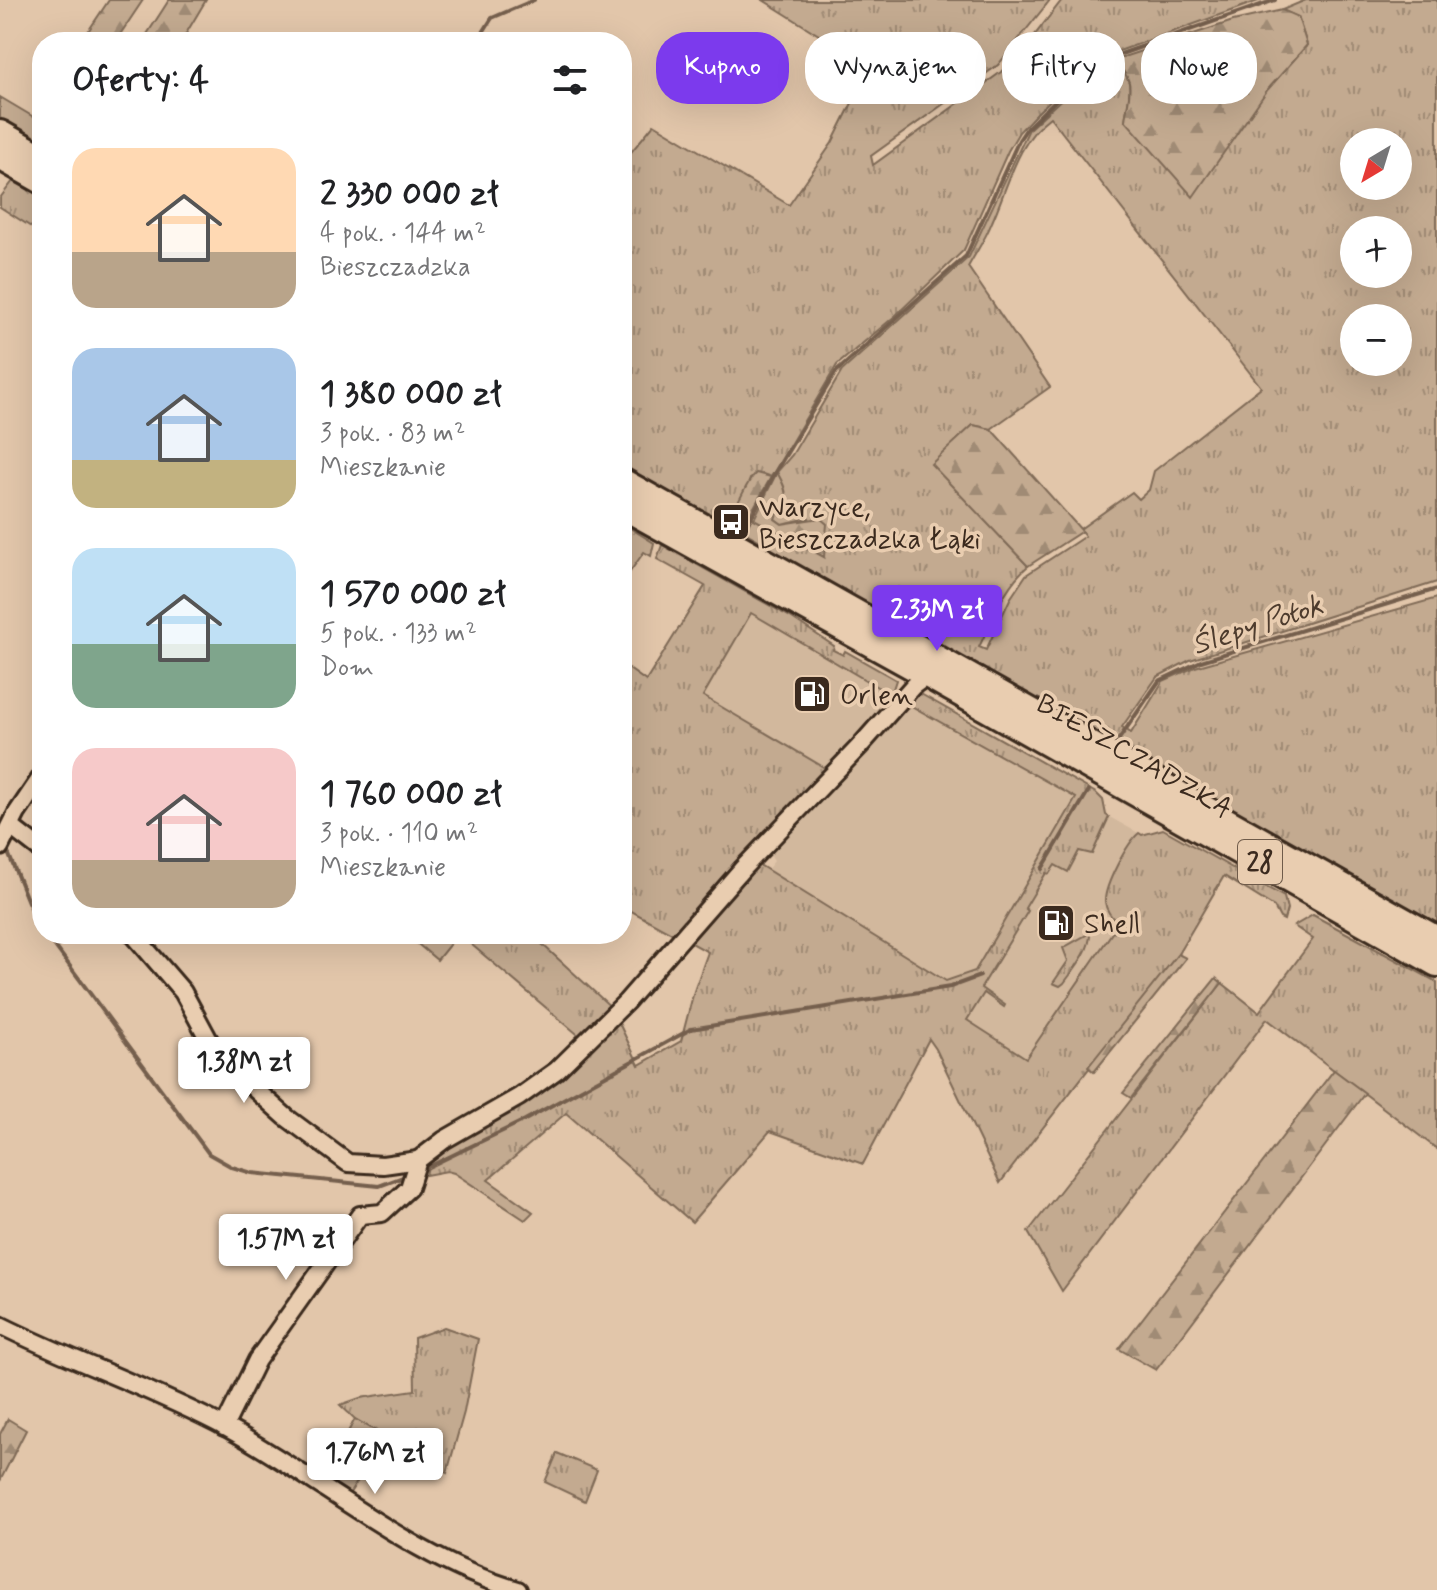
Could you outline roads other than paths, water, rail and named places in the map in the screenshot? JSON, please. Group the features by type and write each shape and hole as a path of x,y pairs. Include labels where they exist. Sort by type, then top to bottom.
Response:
{"main road":[{"path":"0,134 32,152"},
{"path":"0,156 32,174"},
{"name":"BIESZCZADZKA","path":"632,488 1437,940"},
{"name":"BIESZCZADZKA","path":"632,511 919,676 1437,963"}],"street":[{"path":"224,1427 257,1360 360,1215 382,1213 409,1188 418,1162 444,1140 519,1097 557,1070 626,1002 743,868 859,747 919,676 918,658 899,636"},
{"name":"BIESZCZADZKA","path":"919,676 936,671 966,674"},
{"path":"32,793 5,838 32,847"},
{"path":"142,944 183,992 217,1055 286,1117 348,1163 383,1165 418,1162"},
{"path":"0,1325 224,1427 295,1467 390,1531 494,1583 518,1590"}],"waterway":[{"path":"483,32 492,18 534,0"},
{"path":"747,525 836,372 966,256 1027,128 1090,67 1101,61 1275,0"},
{"name":"Ślepy Potok","path":"1119,739 1159,681 1201,661 1437,589"},
{"path":"1042,869 1089,790"},
{"path":"5,851 32,909"},
{"path":"53,944 209,1154 232,1167 252,1173 379,1186 406,1176"},
{"path":"418,1172 525,1120 691,1029 950,987 980,976"}],"place":[{"name":"Warzyce, Bieszczadzka Łąki","path":"731,522"},
{"name":"Orlen","path":"812,694"},
{"name":"Shell","path":"1056,923"}]}
